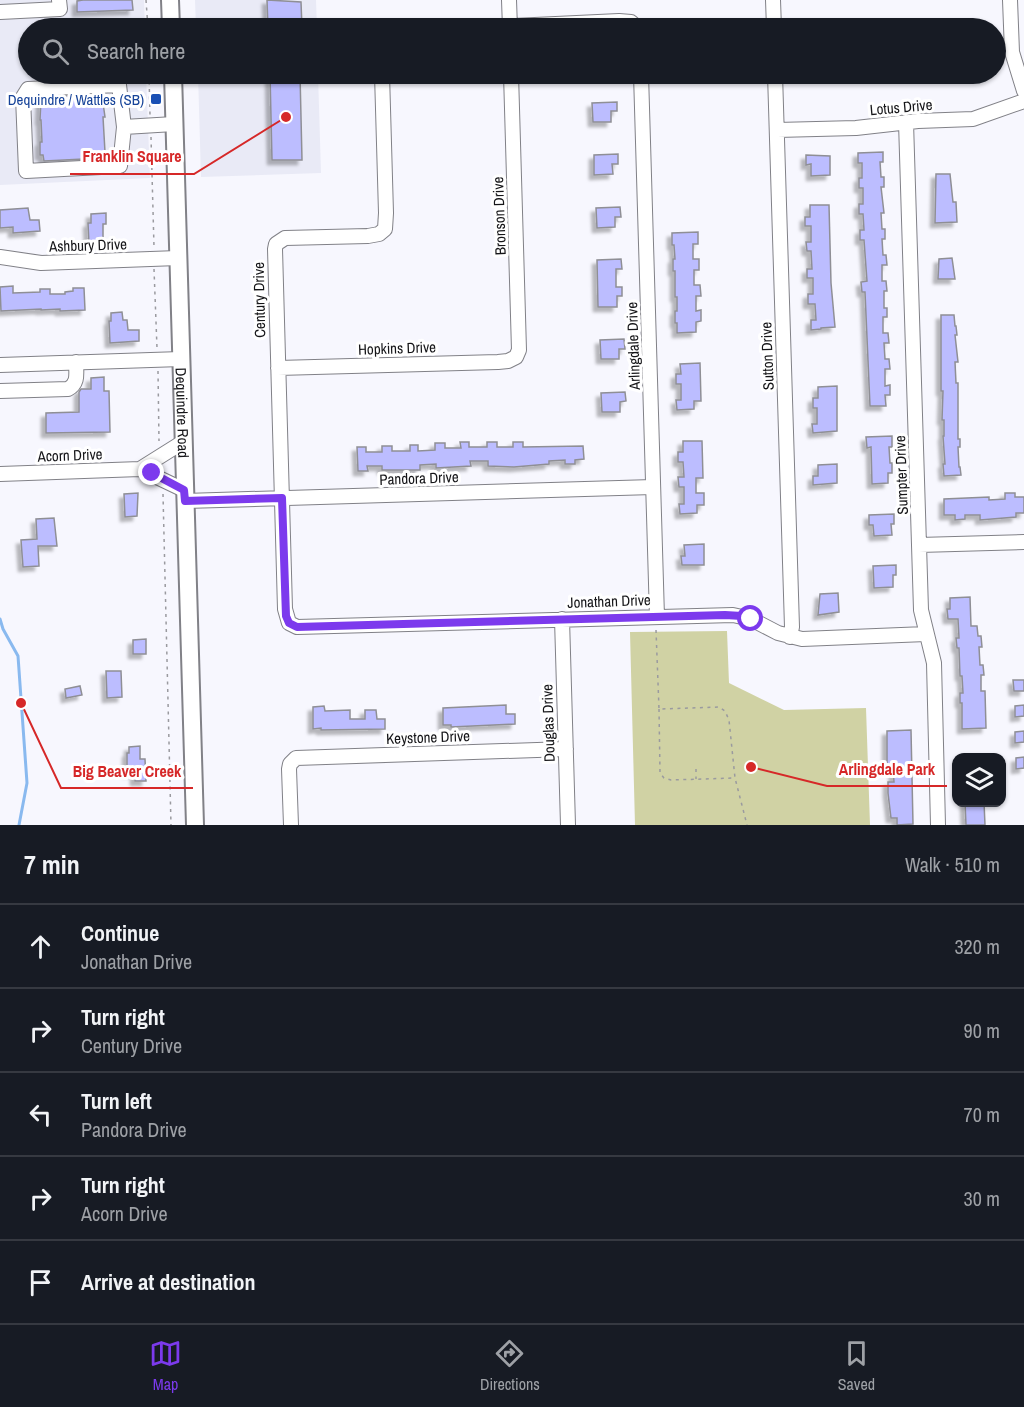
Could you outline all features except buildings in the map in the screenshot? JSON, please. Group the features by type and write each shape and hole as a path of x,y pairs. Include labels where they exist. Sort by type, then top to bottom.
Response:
{"main road":[{"path":"170,0 171,18"},
{"name":"Dequindre Road","path":"172,84 195,825"}],"street":[{"path":"0,12 60,9 59,0"},
{"path":"509,0 510,18"},
{"path":"773,0 774,18"},
{"path":"1010,0 1012,52 1024,91"},
{"path":"74,84 28,89 23,97 26,171 120,166 124,127 120,84"},
{"name":"Century Drive","path":"289,623 285,609 276,244 285,238 375,236 385,229 382,84"},
{"name":"Bronson Drive","path":"511,84 519,350 516,357"},
{"name":"Arlingdale Drive","path":"641,84 656,622"},
{"name":"Sutton Drive","path":"775,84 792,627 790,637"},
{"name":"Lotus Drive","path":"777,130 866,127 906,122 973,119 1024,101"},
{"name":"Sumpter Drive","path":"906,122 921,610 934,663 938,825"},
{"path":"124,127 174,124"},
{"name":"Ashbury Drive","path":"0,257 41,263 178,258"},
{"name":"Hopkins Drive","path":"278,368 498,362 516,357"},
{"path":"0,365 181,359"},
{"path":"0,391 68,389 77,379 76,362"},
{"path":"140,469 183,442"},
{"name":"Acorn Drive","path":"0,474 140,469 185,496"},
{"name":"Pandora Drive","path":"185,496 282,498 653,487"},
{"path":"919,545 1024,542"},
{"name":"Jonathan Drive","path":"289,623 297,627 562,619 656,622 742,616 790,637 813,639 926,634"},
{"name":"Douglas Drive","path":"562,619 568,825"},
{"name":"Keystone Drive","path":"291,825 289,769 293,760 308,757 566,749"}],"path":[{"path":"146,0 147,18"},
{"path":"149,84 150,118"},
{"path":"151,132 154,247"},
{"path":"162,487 171,825"},
{"path":"656,622 660,773 664,778 671,780 735,778"},
{"path":"659,709 719,707 725,711 729,720 735,778 747,825"},
{"path":"696,769 696,779"}],"shaded area":[{"path":"0,0 144,0 145,18 18,18 18,84 146,84 150,178 0,185"},
{"path":"195,0 316,0 317,18 196,18"},
{"path":"198,84 318,84 321,173 201,177"}],"green space":[{"path":"727,631 729,683 784,710 866,708 870,825 635,825 630,632"}],"waterway":[{"path":"0,619 18,656 27,783 19,825"}],"place":[{"name":"Dequindre / Wattles (SB)","path":"156,99"},
{"name":"Franklin Square","path":"286,117"},
{"name":"Big Beaver Creek","path":"21,703"},
{"name":"Arlingdale Park","path":"751,767"}],"route":[{"path":"152,473 184,490 185,501 282,498 286,616 292,626 725,615 751,619"}]}
